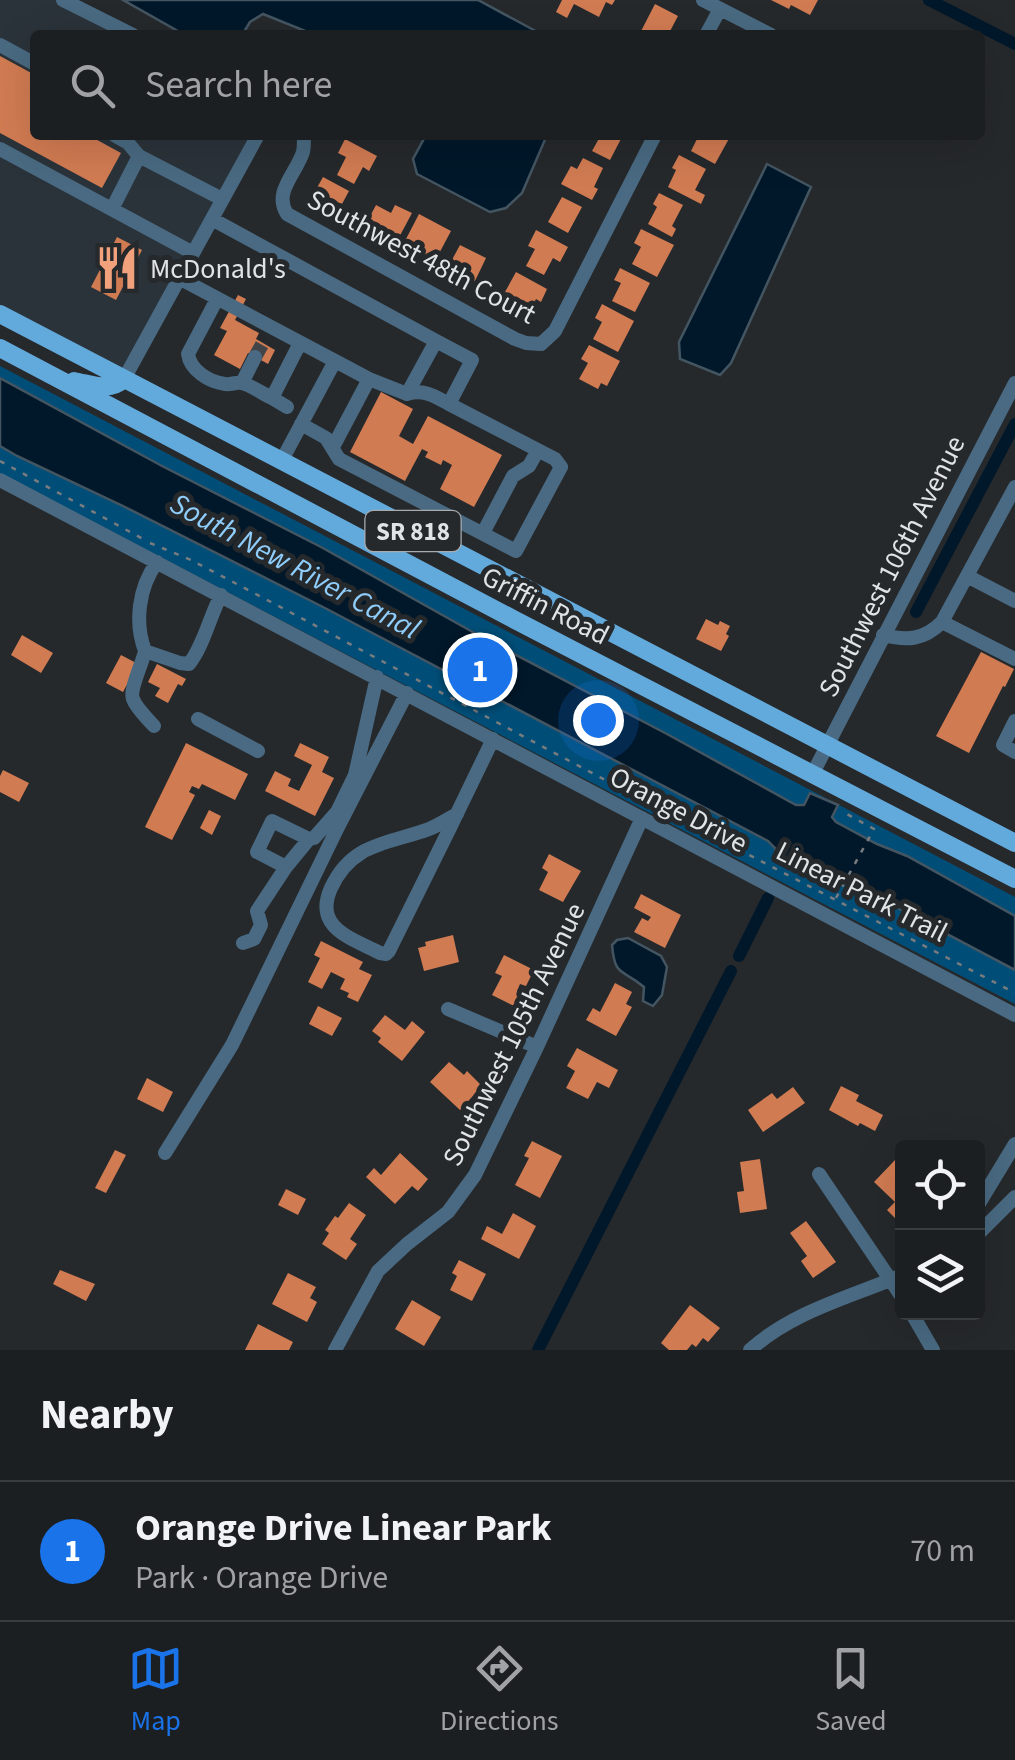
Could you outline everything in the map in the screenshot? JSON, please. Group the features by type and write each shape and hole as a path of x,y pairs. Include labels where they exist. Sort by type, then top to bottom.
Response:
{"main road":[{"name":"Griffin Road","path":"0,314 1015,842"},
{"name":"Griffin Road","path":"0,348 1015,880"},
{"path":"54,376 107,388 124,379"},
{"path":"165,435 188,426 216,427"}],"street":[{"path":"63,0 123,30"},
{"path":"703,0 761,30"},
{"path":"709,30 720,9"},
{"path":"0,45 30,61"},
{"path":"123,140 140,156 222,200"},
{"path":"124,379 255,140"},
{"name":"Southwest 48th Court","path":"304,140 304,150 282,195 287,214 515,339 543,348 652,140"},
{"path":"0,148 193,253"},
{"path":"112,209 140,156"},
{"path":"212,219 472,360 449,404"},
{"path":"179,278 368,379 408,394 428,393 561,466 516,551 339,458 321,434 301,424"},
{"path":"217,298 188,360 194,369 221,384 242,383 287,406"},
{"path":"242,383 271,327"},
{"path":"408,394 436,341"},
{"path":"272,398 300,343"},
{"path":"281,462 335,361"},
{"path":"332,447 368,379"},
{"name":"Southwest 106th Avenue","path":"812,773 1015,383"},
{"path":"483,533 513,476 529,466 538,450"},
{"name":"Orange Drive","path":"0,480 1015,1015"},
{"path":"883,635 915,639 942,622 1015,487"},
{"path":"154,726 132,699 132,692 145,651 140,600 145,580 157,562"},
{"path":"967,576 1015,601"},
{"path":"145,651 189,664 198,652 221,595"},
{"path":"942,622 1015,660"},
{"path":"243,943 254,939 261,925 257,911 286,867 337,812 355,775 376,677"},
{"path":"165,1153 232,1045 407,693"},
{"path":"198,719 258,751"},
{"path":"1015,721 1003,745 1015,752"},
{"path":"457,814 432,828 372,846 353,857 339,873 326,902 334,928 386,954 457,814 493,739"},
{"name":"Southwest 105th Avenue","path":"335,1350 378,1271 448,1212 474,1175 538,1047 642,818"},
{"path":"286,867 257,852 272,821 310,839"},
{"path":"448,1009 538,1047"},
{"path":"985,1193 1015,1144"},
{"path":"820,1174 895,1275"},
{"path":"982,1230 1015,1196"},
{"path":"750,1350 762,1338 822,1306 895,1279"},
{"path":"916,1320 933,1350"}],"path":[{"name":"Linear Park Trail","path":"0,461 1015,993"},
{"path":"836,900 874,828 845,813 848,808"}],"shaded area":[{"path":"0,0 73,0 129,30 30,30 30,140 255,140 124,379 0,308"},
{"path":"0,366 1015,897 1015,1004 0,473"}],"water":[{"path":"123,0 478,0 534,30 303,30 263,14 245,30 176,30"},
{"path":"423,140 545,140 522,193 506,208 490,212 417,174 413,159"},
{"path":"767,164 811,187 731,363 720,375 680,359 679,342"},
{"name":"South New River Canal","path":"0,378 796,805 804,805 810,793 838,805 832,817 836,822 1015,916 1015,970 811,862 798,864 776,853 768,841 323,607 17,456 0,446"},
{"path":"628,938 661,956 667,967 662,995 653,1006 643,1001 644,987 615,963 612,945"}],"building":[{"path":"562,0 615,0 612,5 606,2 599,17 574,4 567,18 556,12"},
{"path":"771,0 818,0 810,15"},
{"path":"655,4 678,16 671,30 642,30"},
{"path":"0,56 30,72 30,140 97,140 121,153 102,188 0,133"},
{"path":"347,140 377,156 369,171 363,167 354,184 337,175 346,157 338,153"},
{"path":"598,140 620,140 610,160 592,151"},
{"path":"696,140 728,140 715,164 691,151"},
{"path":"679,155 706,169 695,190 705,195 701,204 668,187"},
{"path":"583,158 603,168 592,200 561,184 571,166 577,169"},
{"path":"323,177 349,191 342,204 335,201 328,213 309,202"},
{"path":"659,193 683,205 672,226 676,229 672,237 648,224"},
{"path":"562,197 582,207 568,233 548,222"},
{"path":"376,205 391,213 395,205 412,213 396,243 384,237 387,232 367,222"},
{"path":"419,214 451,231 434,263 419,255 423,248 406,239"},
{"path":"641,229 674,245 657,277 632,264 641,247 634,243"},
{"path":"536,230 568,247 560,262 553,258 544,275 526,266 535,249 528,246"},
{"name":"McDonald's","path":"117,237 142,250 116,300 91,287"},
{"path":"460,245 486,258 474,283 447,269"},
{"path":"620,268 650,283 635,312 612,301 621,283 614,280"},
{"path":"516,272 547,289 526,317 507,307 512,296 505,292"},
{"path":"238,295 246,299 235,320 259,333 256,339 275,350 268,364 248,353 240,369 214,355 227,331 220,328"},
{"path":"602,304 634,321 618,352 593,339 602,322 595,318"},
{"path":"589,345 620,361 607,386 601,383 598,389 579,379 588,363 581,359"},
{"path":"381,392 413,409 399,436 413,444 428,416 502,455 474,507 440,489 452,465 443,460 441,465 425,457 428,452 422,449 405,481 350,452"},
{"path":"706,619 730,626 721,651 696,639"},
{"path":"22,635 53,653 41,673 11,655"},
{"path":"981,652 1014,669 969,753 936,736"},
{"path":"121,655 138,664 123,692 106,683"},
{"path":"157,664 186,679 182,686 178,684 168,703 155,696 160,688 148,682"},
{"path":"186,743 248,774 235,800 202,784 199,789 192,786 189,792 195,795 172,840 145,827"},
{"path":"300,743 329,757 322,772 334,778 315,816 265,791 275,771 291,779 288,786 299,791 312,765 294,756"},
{"path":"3,770 29,783 19,802 0,792"},
{"path":"209,810 221,816 212,835 200,828"},
{"path":"549,854 581,871 563,902 539,890 548,872 542,868"},
{"path":"641,894 681,915 665,948 634,932 642,918 648,921 651,917 634,908"},
{"path":"453,935 459,962 424,971 418,948 426,946 425,942"},
{"path":"321,941 363,962 359,969 372,975 358,1002 340,989 345,979 331,972 322,989 308,982 320,958 314,955"},
{"path":"504,955 534,970 526,986 520,984 517,991 523,994 516,1007 492,995 502,976 495,973"},
{"path":"615,983 632,992 626,1004 632,1007 616,1036 586,1020 593,1008 600,1012"},
{"path":"318,1006 342,1018 332,1036 309,1024"},
{"path":"385,1015 405,1030 412,1021 425,1032 402,1061 378,1042 381,1038 372,1031"},
{"path":"577,1048 618,1070 609,1088 597,1082 588,1099 566,1088 575,1071 567,1066"},
{"path":"449,1062 464,1075 467,1071 482,1086 460,1110 430,1082"},
{"path":"147,1078 173,1092 163,1112 137,1099"},
{"path":"841,1086 859,1095 856,1101 883,1115 875,1131 829,1110"},
{"path":"793,1087 805,1103 763,1132 748,1110 772,1093 777,1099"},
{"path":"532,1141 562,1156 540,1198 515,1185 529,1158 524,1156"},
{"path":"115,1150 126,1155 106,1193 95,1188"},
{"path":"400,1153 428,1179 418,1191 412,1186 395,1204 366,1177 374,1168 381,1175"},
{"path":"760,1159 767,1209 740,1213 737,1192 744,1191 740,1162"},
{"path":"895,1160 895,1202 874,1182"},
{"path":"286,1189 306,1199 298,1215 278,1205"},
{"path":"895,1202 895,1218 887,1210"},
{"path":"349,1203 366,1215 350,1239 357,1244 346,1260 322,1244 329,1233 325,1230"},
{"path":"513,1213 536,1226 519,1259 481,1239 487,1226 502,1234"},
{"path":"806,1221 836,1262 813,1278 801,1261 807,1256 790,1233"},
{"path":"459,1260 486,1274 472,1301 450,1290"},
{"path":"60,1270 95,1284 86,1301 53,1284"},
{"path":"288,1273 316,1287 310,1298 317,1302 307,1322 272,1304"},
{"path":"412,1300 441,1317 424,1346 395,1329"},
{"path":"690,1305 720,1328 708,1342 703,1338 696,1347 692,1344 687,1350 669,1350 661,1343"},
{"path":"258,1324 293,1342 289,1350 245,1350"}],"waterway":[{"path":"929,0 1015,44"},
{"path":"916,612 1015,424"},
{"path":"739,956 768,898"},
{"path":"538,1350 731,971"}],"tunnel":[{"path":"255,357 263,343"}],"place":[{"name":"McDonald's","path":"117,268"},
{"name":"Orange Drive Linear Park","path":"480,670"}]}
